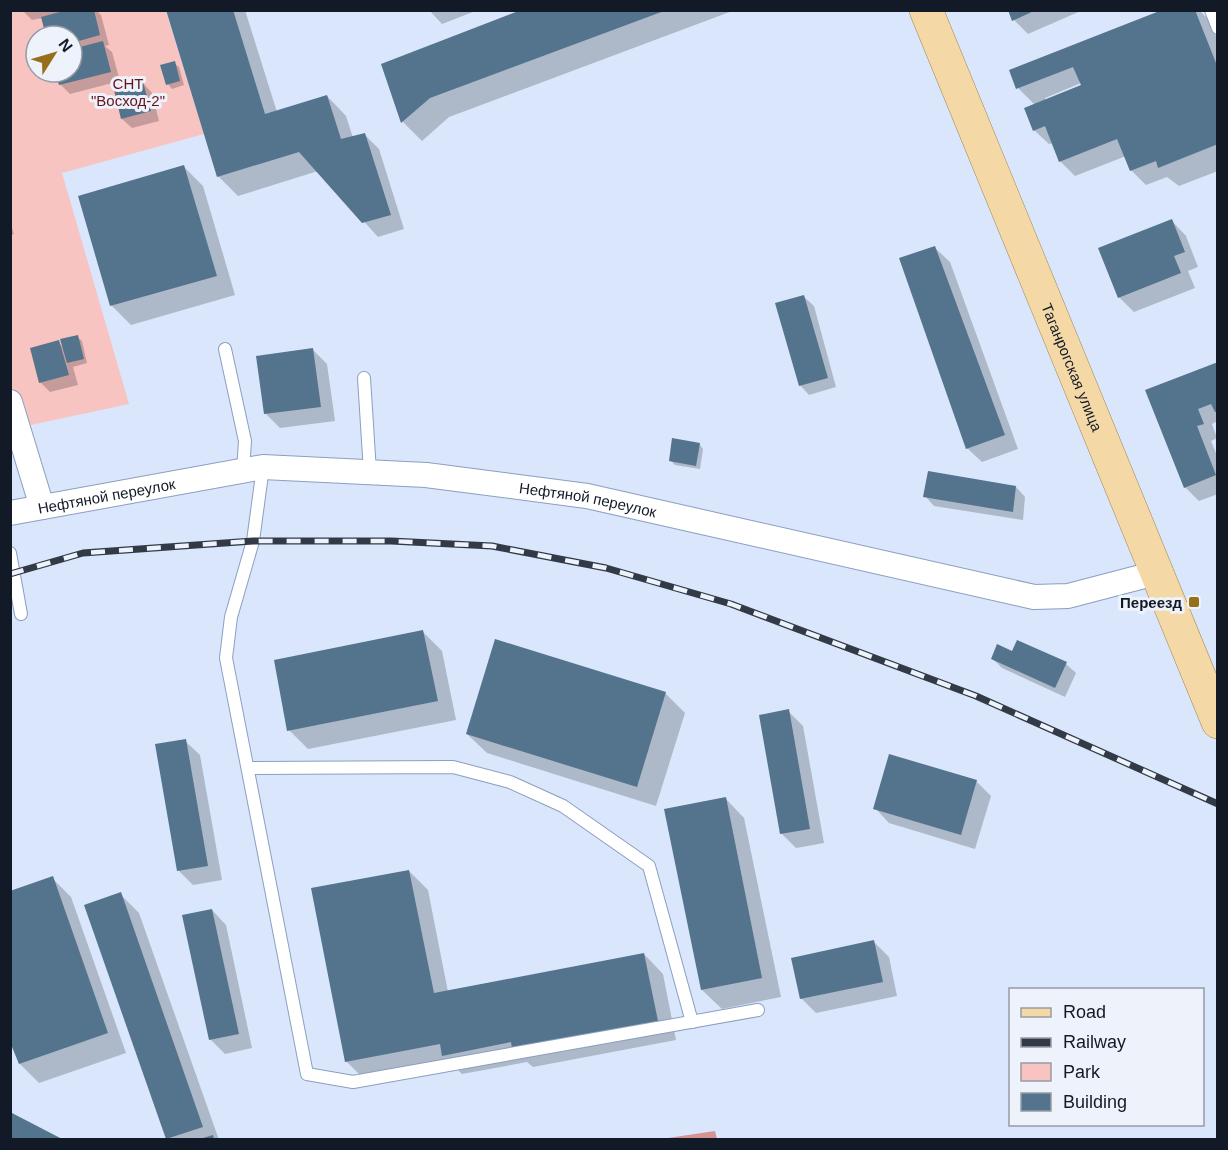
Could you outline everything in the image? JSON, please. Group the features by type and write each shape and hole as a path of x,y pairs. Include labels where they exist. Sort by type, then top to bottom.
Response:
{"main road":[{"name":"Таганрогская улица","path":"926,10 1218,722"}],"street":[{"path":"10,402 42,507"},
{"name":"Нефтяной переулок","path":"10,513 253,469 369,472 426,475 587,496 1034,597 1068,596 1156,573"}],"lane":[{"path":"1211,10 1218,28"},
{"path":"225,349 253,469 253,541 231,617 226,658 308,1074 353,1082 758,1010"},
{"path":"364,378 369,472"},
{"path":"10,553 21,614"},
{"path":"248,768 453,768 510,782 563,806 649,866 692,1022"}],"green space":[{"name":"СНТ \"Восход-2\"","path":"11,11 166,11 204,134 62,173 129,404 26,426 11,440"}],"shaded area":[{"path":"715,1131 717,1139 667,1139 668,1138"}],"building":[{"path":"67,10 94,10 100,35 84,40 84,24 43,24 41,17"},
{"path":"166,10 233,10 265,114 327,95 341,139 365,133 391,215 362,223 299,152 217,177"},
{"path":"521,10 664,11 430,98 401,123 381,64"},
{"path":"1008,10 1036,10 1012,21"},
{"path":"1162,10 1195,10 1218,68 1218,144 1158,168 1156,161 1130,171 1117,139 1059,162 1045,126 1033,131 1024,108 1081,85 1073,67 1016,89 1009,70"},
{"path":"103,41 111,72 84,79 84,46"},
{"path":"175,61 180,81 166,85 160,65"},
{"path":"143,82 151,111 121,119 114,90"},
{"path":"184,165 217,276 110,306 78,196"},
{"path":"1172,219 1185,252 1174,256 1181,273 1118,298 1098,248"},
{"path":"935,246 1005,435 966,449 899,258"},
{"path":"804,295 828,378 799,386 775,303"},
{"path":"78,335 84,359 67,363 60,339"},
{"path":"59,340 69,375 39,383 30,348"},
{"path":"313,348 321,407 264,414 256,356"},
{"path":"1218,362 1218,411 1215,412 1211,404 1198,409 1204,424 1197,426 1216,475 1184,488 1145,390"},
{"path":"672,438 700,443 696,466 669,461"},
{"path":"928,471 1016,486 1013,512 923,497"},
{"path":"423,630 438,701 287,731 274,660"},
{"path":"495,639 666,692 637,787 466,734"},
{"path":"1017,640 1067,662 1055,688 991,659 997,644 1012,651"},
{"path":"789,709 810,829 780,834 759,715"},
{"path":"186,739 208,866 177,871 155,744"},
{"path":"889,754 977,780 961,835 873,809"},
{"path":"726,797 762,978 701,990 664,809"},
{"path":"409,870 434,993 644,953 658,1021 512,1049 511,1042 442,1056 440,1044 345,1062 311,888"},
{"path":"53,876 108,1033 19,1064 10,1042 10,891"},
{"path":"121,892 203,1127 166,1139 84,905"},
{"path":"212,909 239,1034 209,1040 182,915"},
{"path":"874,940 883,982 800,999 791,958"},
{"path":"10,1112 64,1140 10,1140"},
{"path":"213,1135 214,1140 200,1140 200,1139"}],"railway":[{"path":"10,574 83,553 253,541 391,541 492,546 606,568 731,604 976,696 1218,804"}],"place":[{"name":"Переезд","path":"1194,602"}]}
